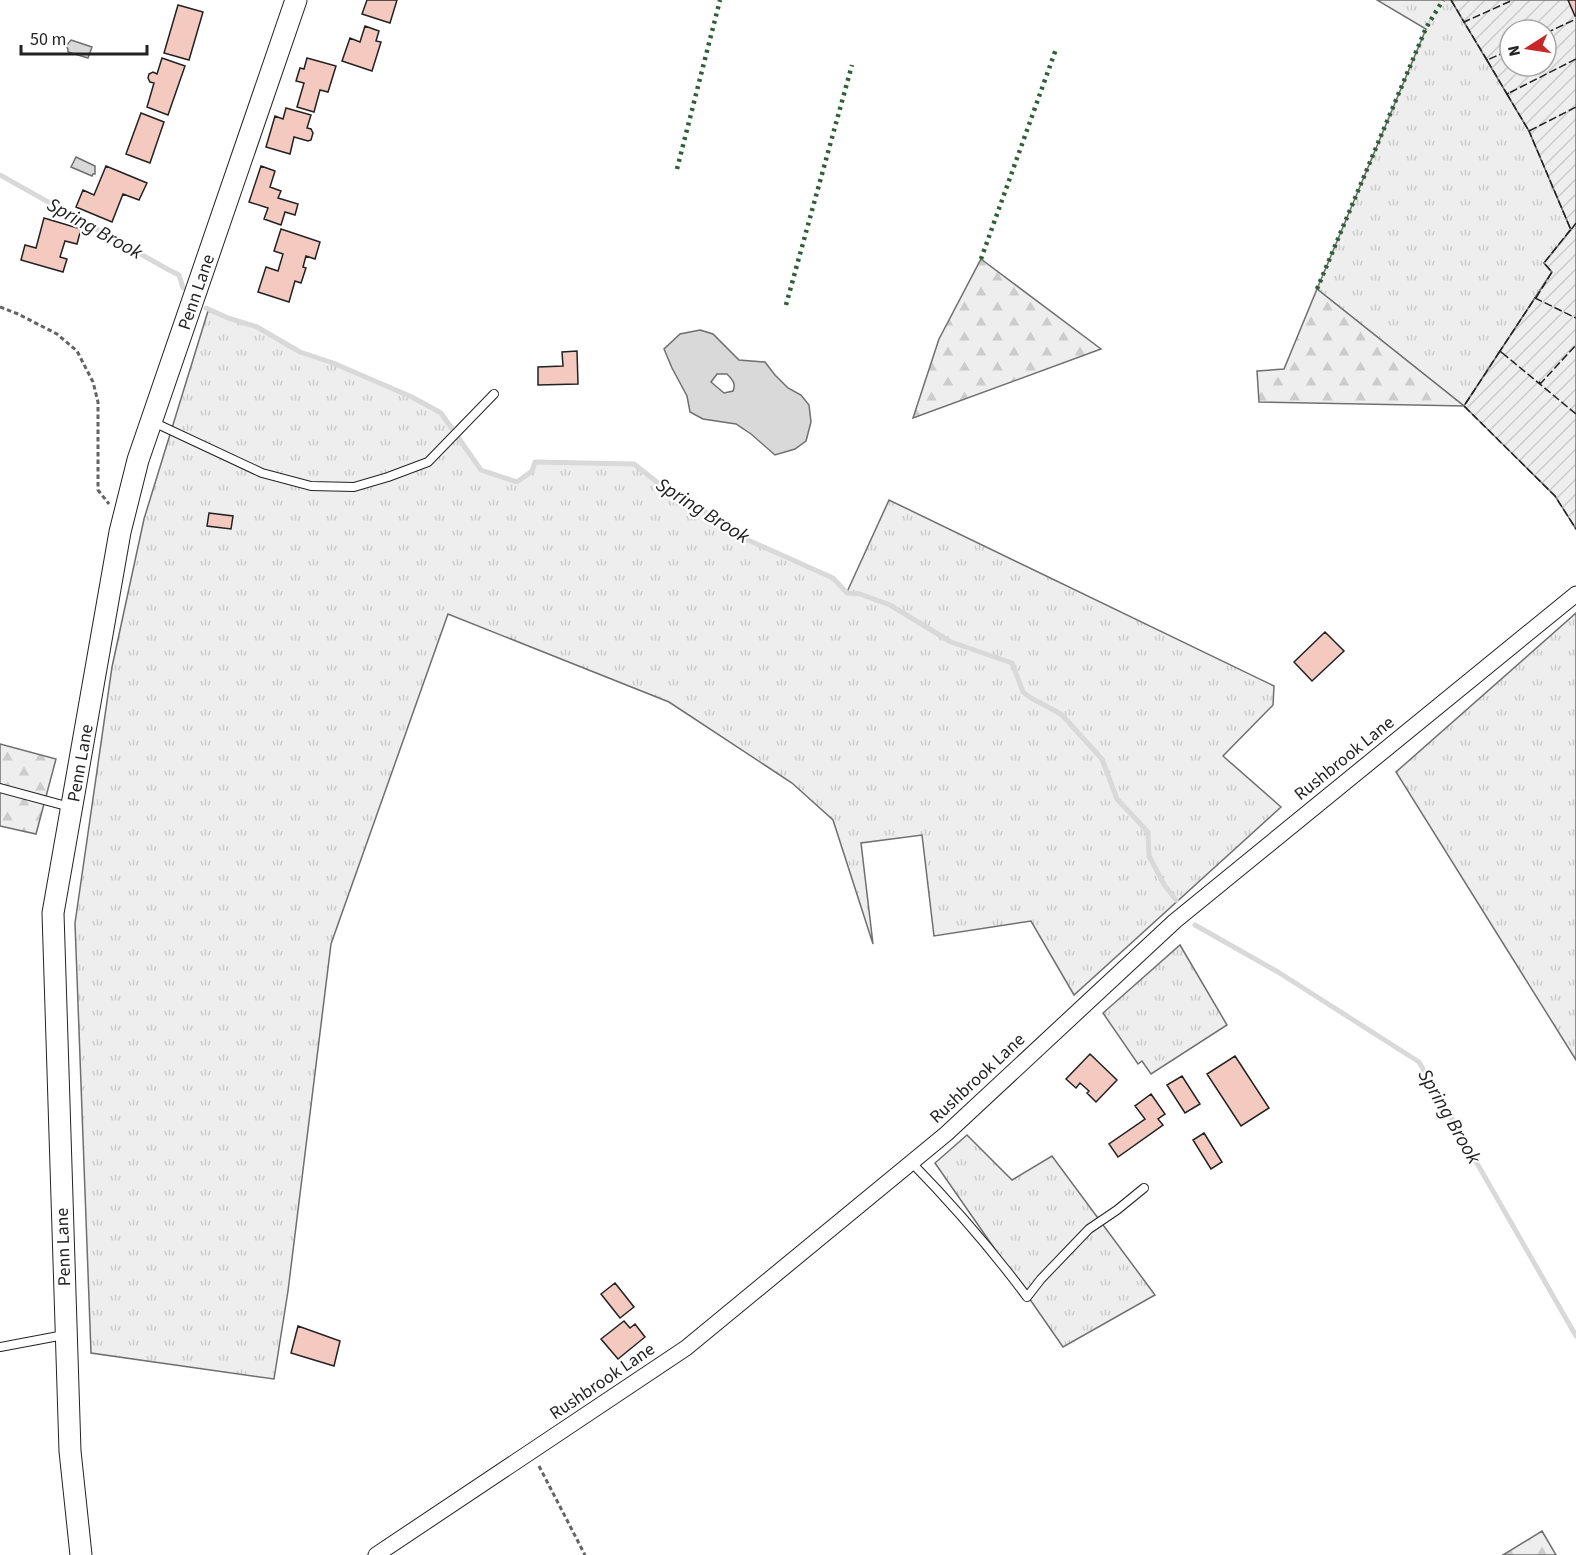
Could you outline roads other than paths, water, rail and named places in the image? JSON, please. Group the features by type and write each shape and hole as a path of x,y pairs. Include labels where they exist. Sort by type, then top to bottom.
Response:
{"street":[{"name":"Penn Lane","path":"81,1555 70,1450 53,913 122,523 138,460 296,0"},
{"name":"Rushbrook Lane","path":"376,1555 686,1348 946,1134 1175,921 1576,594"}],"lane":[{"path":"151,421 262,473 311,486 354,487 428,462 494,394"},
{"path":"0,788 72,808"},
{"path":"910,1162 962,1218 1027,1298 1041,1279 1089,1229 1144,1188"},
{"path":"0,1347 66,1335"}],"waterway":[{"name":"Spring Brook","path":"0,175 179,275 183,288"},
{"name":"Spring Brook","path":"206,308 257,327 300,352 333,363 412,397 441,413 481,470 517,482 532,471 535,462 634,464 676,497 701,506 712,520 728,531 833,578 847,593 860,594 890,605 951,642 1012,663 1023,692 1061,714 1102,759 1117,799 1148,832 1149,856 1165,886 1176,900"},
{"name":"Spring Brook","path":"1195,925 1278,972 1419,1062 1576,1336"}]}
